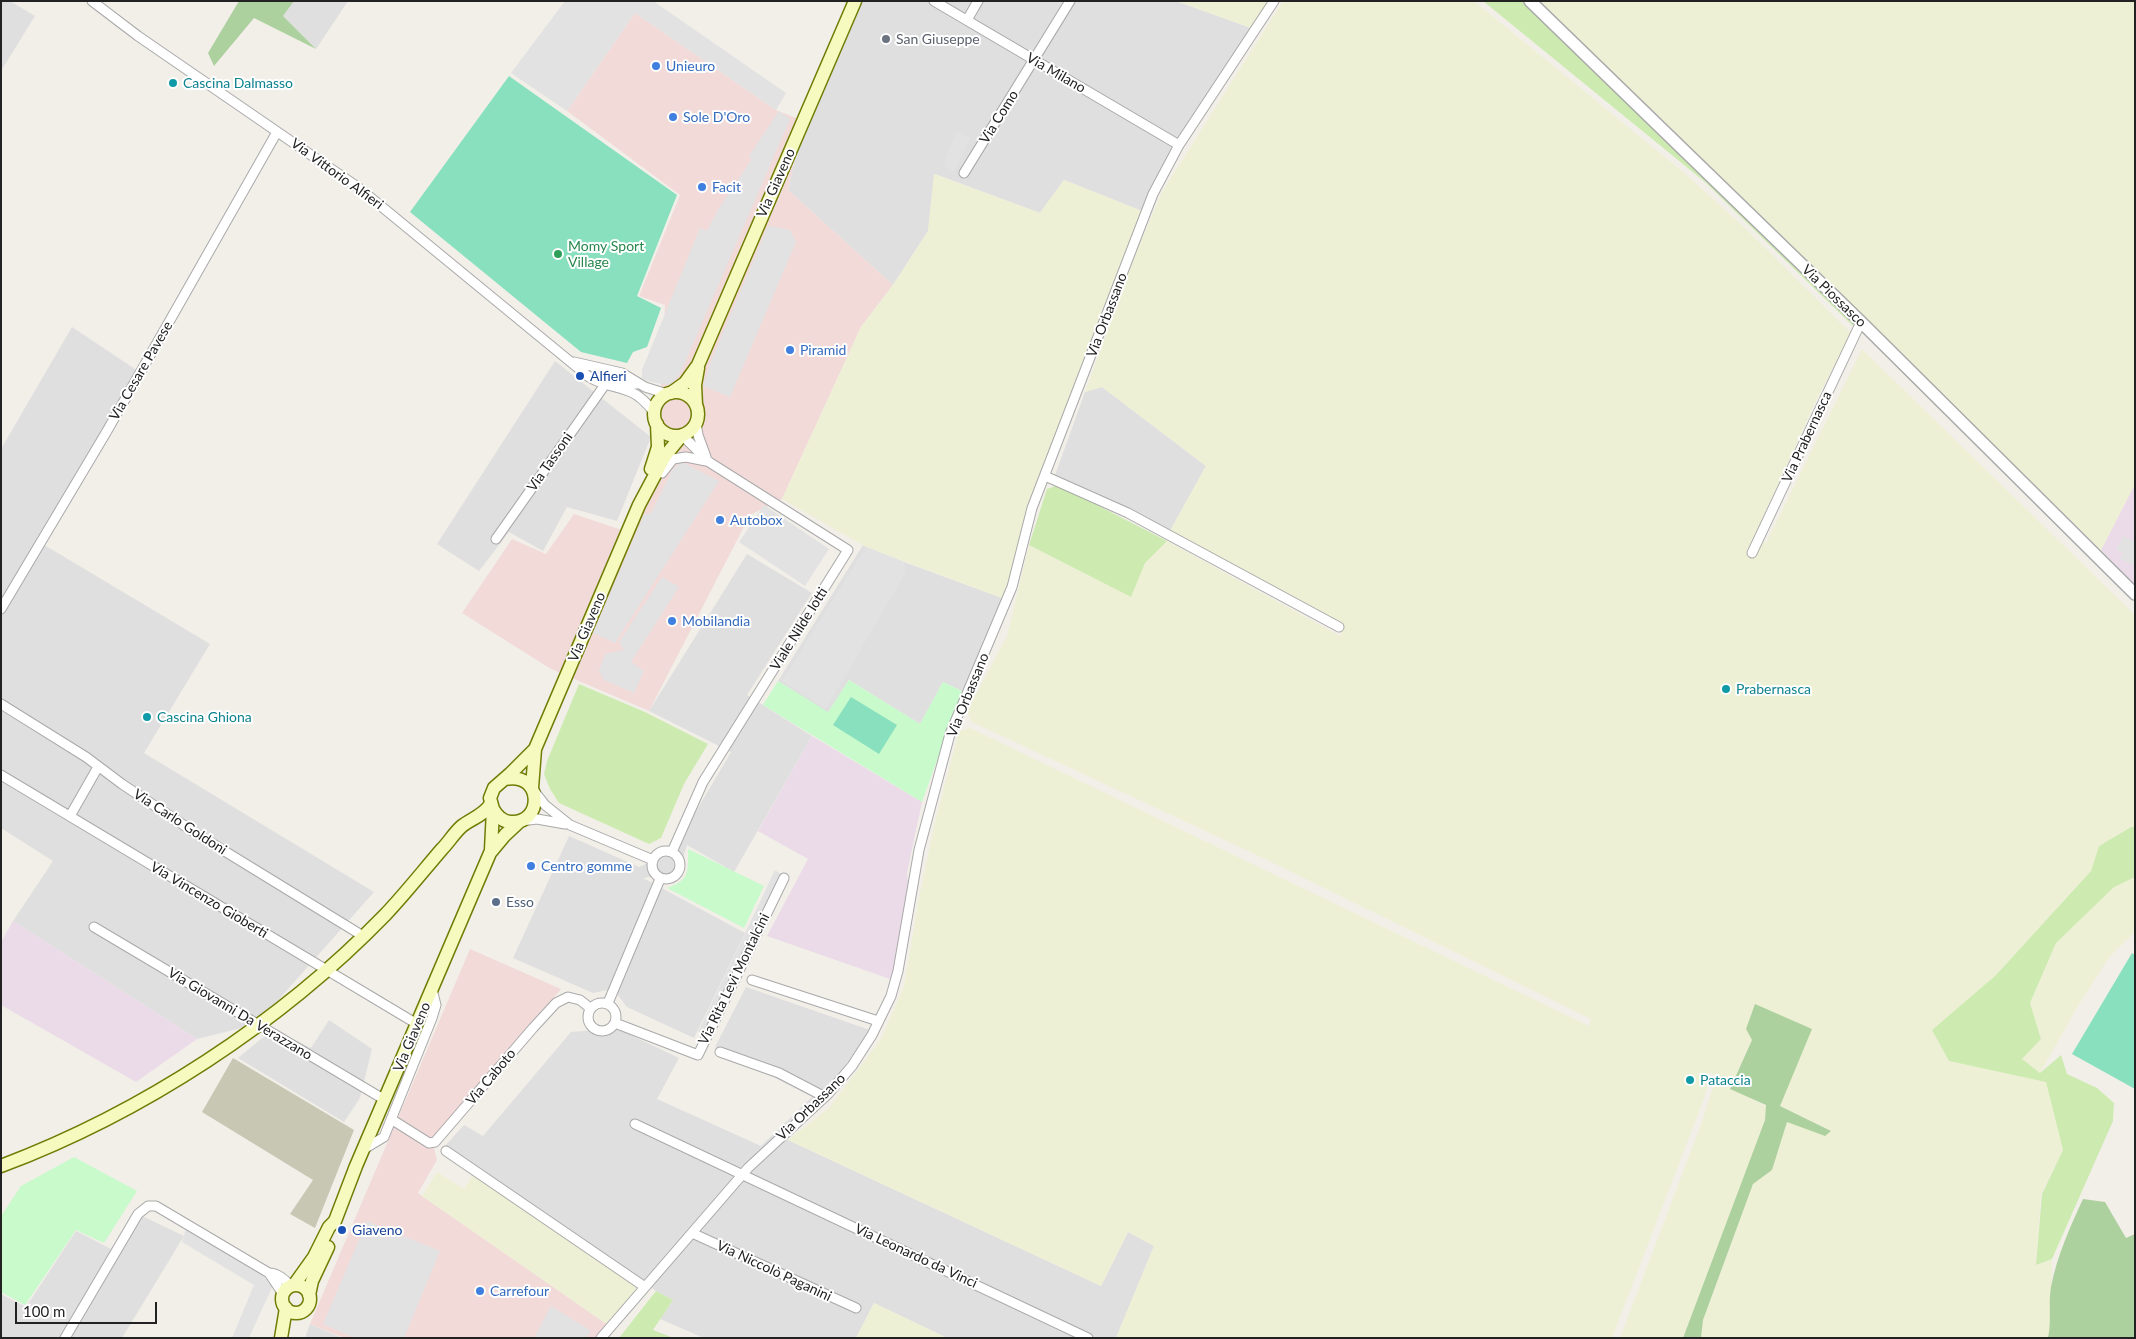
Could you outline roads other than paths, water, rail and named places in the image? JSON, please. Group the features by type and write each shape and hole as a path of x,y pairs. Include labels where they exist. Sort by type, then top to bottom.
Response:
{"main road":[{"name":"Via Giaveno","path":"640,504 658,448 656,419 658,402 685,383 698,365 855,1"},
{"name":"Via Giaveno","path":"309,1295 312,1281 335,1230 335,1221 364,1149 490,853 505,834 528,816 534,807 535,795 532,788 535,749 640,504 665,456 682,435 693,428 696,423 698,411 695,385 698,365"},
{"path":"669,394 683,394 693,400 696,405"},
{"path":"656,419 668,434 682,435"},
{"name":"Via Giaveno","path":"490,853 494,788 535,749"},
{"path":"505,778 518,778 528,783 532,788"},
{"path":"1,1166 28,1156 109,1118 160,1090 257,1024 326,970 363,936 385,914 460,827 487,809 492,806 497,816 504,821 520,821"},
{"name":"Via Giaveno","path":"289,1288 304,1273 329,1227 335,1221"},
{"path":"281,1338 286,1308 283,1301 289,1288 304,1287 309,1295 309,1304 301,1312 288,1338"},
{"path":"286,1308 294,1312 301,1312"}],"street":[{"name":"Via Vittorio Alfieri","path":"92,1 138,36 359,188 589,377 604,386 631,392 639,397 656,419"},
{"name":"Via Milano","path":"934,1 1179,145"},
{"path":"967,20 978,1"},
{"name":"Via Como","path":"964,173 1070,1"},
{"name":"Via Orbassano","path":"601,1338 743,1174 825,1097 852,1066 891,996 898,971 919,850 950,734 1012,587 1032,508 1153,194 1179,145 1274,1"},
{"name":"Via Piossasco","path":"1530,1 1861,322 2135,594"},
{"name":"Via Cesare Pavese","path":"1,609 107,430 277,132"},
{"name":"Via Prabernasca","path":"1752,553 1861,322"},
{"name":"Via Vittorio Alfieri","path":"571,361 618,371 633,379 637,384"},
{"name":"Via Vittorio Alfieri","path":"604,386 613,382 637,384 654,392 669,394"},
{"name":"Via Tassoni","path":"496,539 604,386"},
{"path":"696,423 701,445 709,462"},
{"path":"682,435 709,462"},
{"name":"Via Giaveno","path":"640,504 673,459 693,458 709,462"},
{"name":"Viale Nilde Iotti","path":"672,852 703,782 848,550 709,462"},
{"path":"1045,476 1128,513 1338,627"},
{"name":"Via Carlo Goldoni","path":"1,704 86,757 98,768 200,836 363,936"},
{"path":"70,816 98,768"},
{"name":"Via Vincenzo Gioberti","path":"1,775 417,1024"},
{"path":"532,788 545,805 570,825"},
{"path":"520,821 537,819 570,825 653,860"},
{"path":"672,852 679,860 679,872 672,878 660,879 653,871 653,860 659,853 672,852"},
{"name":"Via Rita Levi Montalcini","path":"615,1023 698,1055 784,878"},
{"path":"608,1004 660,879"},
{"name":"Via Giovanni Da Verazzano","path":"94,927 385,1100"},
{"path":"752,980 878,1021"},
{"path":"364,1149 384,1137 432,1018 436,1005 432,989"},
{"name":"Via Caboto","path":"391,1119 429,1143 435,1142 556,1003 568,997 580,1000 590,1008"},
{"path":"598,1003 608,1004 615,1010 615,1023 608,1030 596,1030 588,1021 590,1008 598,1003"},
{"path":"720,1052 779,1072 825,1097"},
{"name":"Via Leonardo da Vinci","path":"635,1124 1088,1338"},
{"path":"446,1151 645,1287"},
{"path":"65,1338 138,1214 148,1206 156,1206 269,1273 279,1276 289,1288"},
{"name":"Via Niccolò Paganini","path":"692,1233 856,1308"}],"place":[{"name":"San Giuseppe","path":"886,39"},
{"name":"Unieuro","path":"656,66"},
{"name":"Cascina Dalmasso","path":"173,83"},
{"name":"Sole D'Oro","path":"673,117"},
{"name":"Facit","path":"702,187"},
{"name":"Momy Sport Village","path":"558,254"},
{"name":"Piramid","path":"790,350"},
{"name":"Alfieri","path":"580,376"},
{"name":"Autobox","path":"720,520"},
{"name":"Mobilandia","path":"672,621"},
{"name":"Prabernasca","path":"1726,689"},
{"name":"Cascina Ghiona","path":"147,717"},
{"name":"Centro gomme","path":"531,866"},
{"name":"Esso","path":"496,902"},
{"name":"Pataccia","path":"1690,1080"},
{"name":"Giaveno","path":"342,1230"},
{"name":"Carrefour","path":"480,1291"}]}
